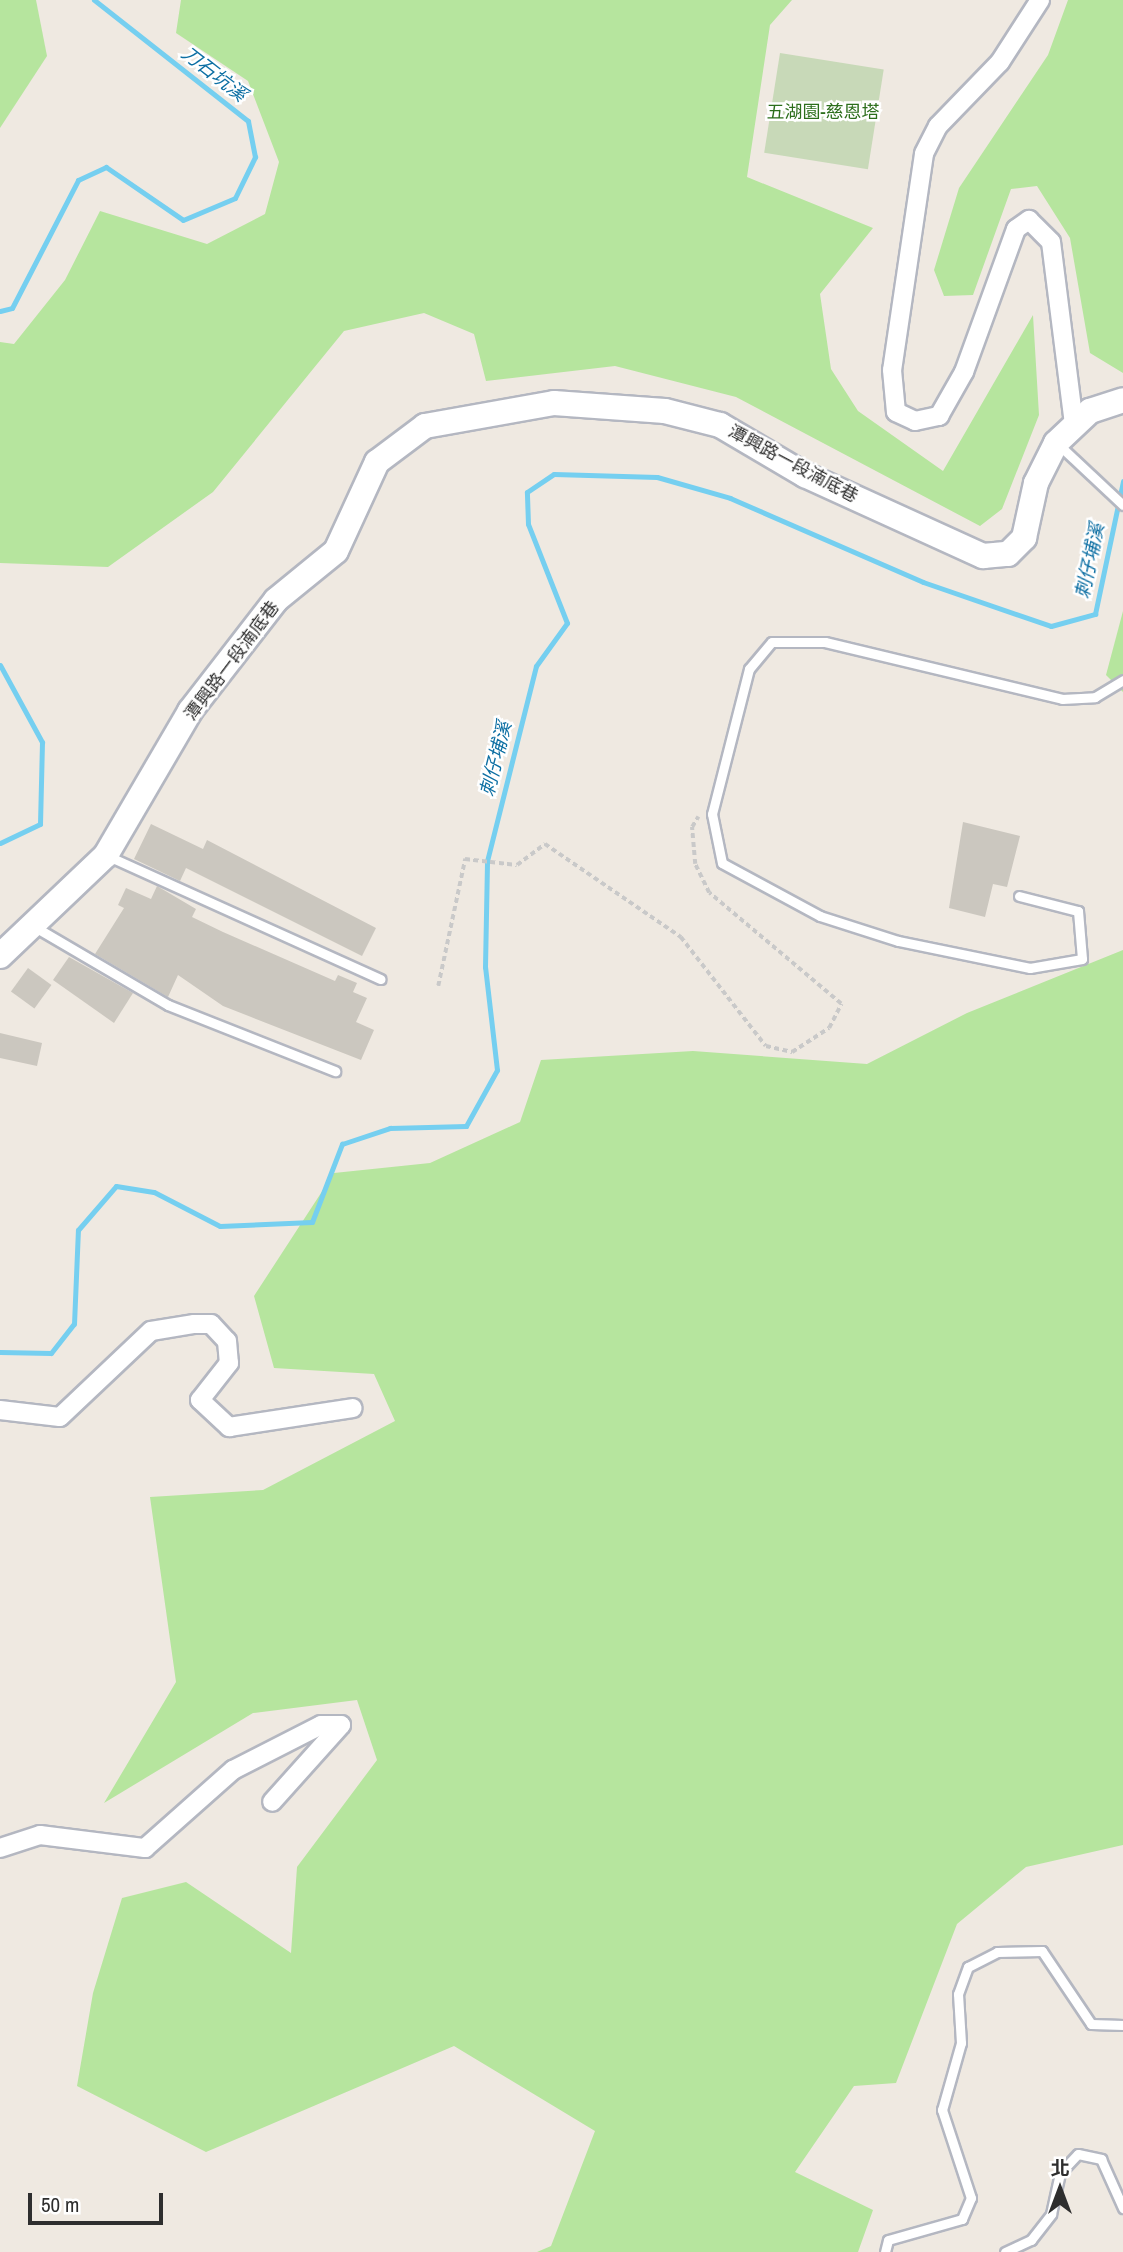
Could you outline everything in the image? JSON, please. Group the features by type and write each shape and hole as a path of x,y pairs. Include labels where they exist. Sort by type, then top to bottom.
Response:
{"street":[{"path":"1040,0 1000,62 938,126 924,154 892,370 896,412 915,421 939,416 964,372 1016,229 1029,220 1051,242 1074,425"},
{"name":"潭興路一段湳底巷","path":"0,956 35,927 106,855 212,682 276,600 336,551 377,462 425,426 554,403 665,411 720,425 805,475 983,556 1008,554 1024,538 1036,483 1056,443 1090,411 1123,400"},
{"path":"0,1410 60,1417 151,1331 194,1324 212,1324 227,1341 229,1363 200,1400 229,1427 353,1408"},
{"path":"0,1848 40,1835 145,1847 233,1770 321,1726 341,1726 272,1802"}],"lane":[{"path":"1056,443 1101,490 1123,505"},
{"path":"1019,896 1077,911 1082,958 1030,968 898,941 820,916 722,863 712,814 749,668 772,642 825,642 1062,699 1095,697 1123,680"},
{"path":"106,855 380,979"},
{"path":"35,927 168,1005 335,1071"},
{"path":"885,2252 888,2241 962,2220 971,2198 942,2110 961,2043 958,1994 968,1967 997,1952 1042,1951 1091,2024 1123,2025"},
{"path":"1005,2252 1031,2240 1051,2214 1060,2173 1078,2154 1101,2160 1123,2208"}],"path":[{"path":"438,986 465,859 517,865 545,844 616,889 681,937 766,1046 792,1052 829,1028 841,1004 709,894 695,864 692,827 701,812 712,814"}],"green space":[{"path":"0,0 36,0 47,56 0,128"},
{"path":"181,0 792,0 770,25 747,177 873,228 820,294 831,369 858,411 943,471 1033,315 1039,415 1002,509 980,526 736,397 615,366 486,381 474,334 424,313 344,331 213,492 108,567 0,563 0,342 14,344 65,280 100,211 207,244 265,214 279,162 248,81 176,33"},
{"path":"1068,0 1123,0 1123,373 1090,353 1070,238 1037,186 1011,189 973,295 944,296 934,270 959,188 1048,55"},
{"name":"五湖園-慈恩塔","path":"780,53 884,69 868,169 764,153"},
{"path":"1123,611 1123,692 1106,675"},
{"path":"1123,950 1123,1845 1026,1867 957,1924 896,2083 854,2086 795,2172 873,2210 858,2252 537,2252 551,2246 595,2131 454,2046 206,2152 77,2086 93,1993 122,1898 186,1882 291,1953 297,1867 377,1760 357,1700 253,1713 104,1803 176,1682 150,1497 263,1490 395,1421 374,1374 274,1368 254,1296 334,1173 430,1163 520,1122 541,1060 693,1051 867,1064 967,1013"}],"building":[{"path":"963,822 1020,836 1007,887 993,884 985,917 949,908"},
{"path":"151,824 203,849 207,840 376,928 362,956 186,868 180,881 134,859"},
{"path":"157,886 196,909 192,917 335,981 338,975 357,983 353,992 367,998 356,1022 374,1030 361,1060 223,1006 178,975 168,997 95,954 124,908 118,905 126,888 151,899"},
{"path":"69,957 133,993 114,1023 53,980"},
{"path":"28,968 51,985 34,1009 11,991"},
{"path":"0,1033 42,1043 37,1066 0,1058"}],"waterway":[{"name":"刀石坑溪","path":"0,311 12,308 78,180 106,167 183,220 235,198 255,157 248,121 94,0"},
{"name":"刺仔埔溪","path":"0,1352 51,1353 74,1324 78,1230 116,1186 154,1192 220,1226 312,1222 342,1144 390,1128 466,1126 497,1070 485,967 487,861 536,666 567,623 528,524 527,492 554,474 657,477 730,498 923,582 1051,626 1095,614 1123,481"},
{"name":"刀石坑溪","path":"0,665 42,742 40,824 0,843"}]}
